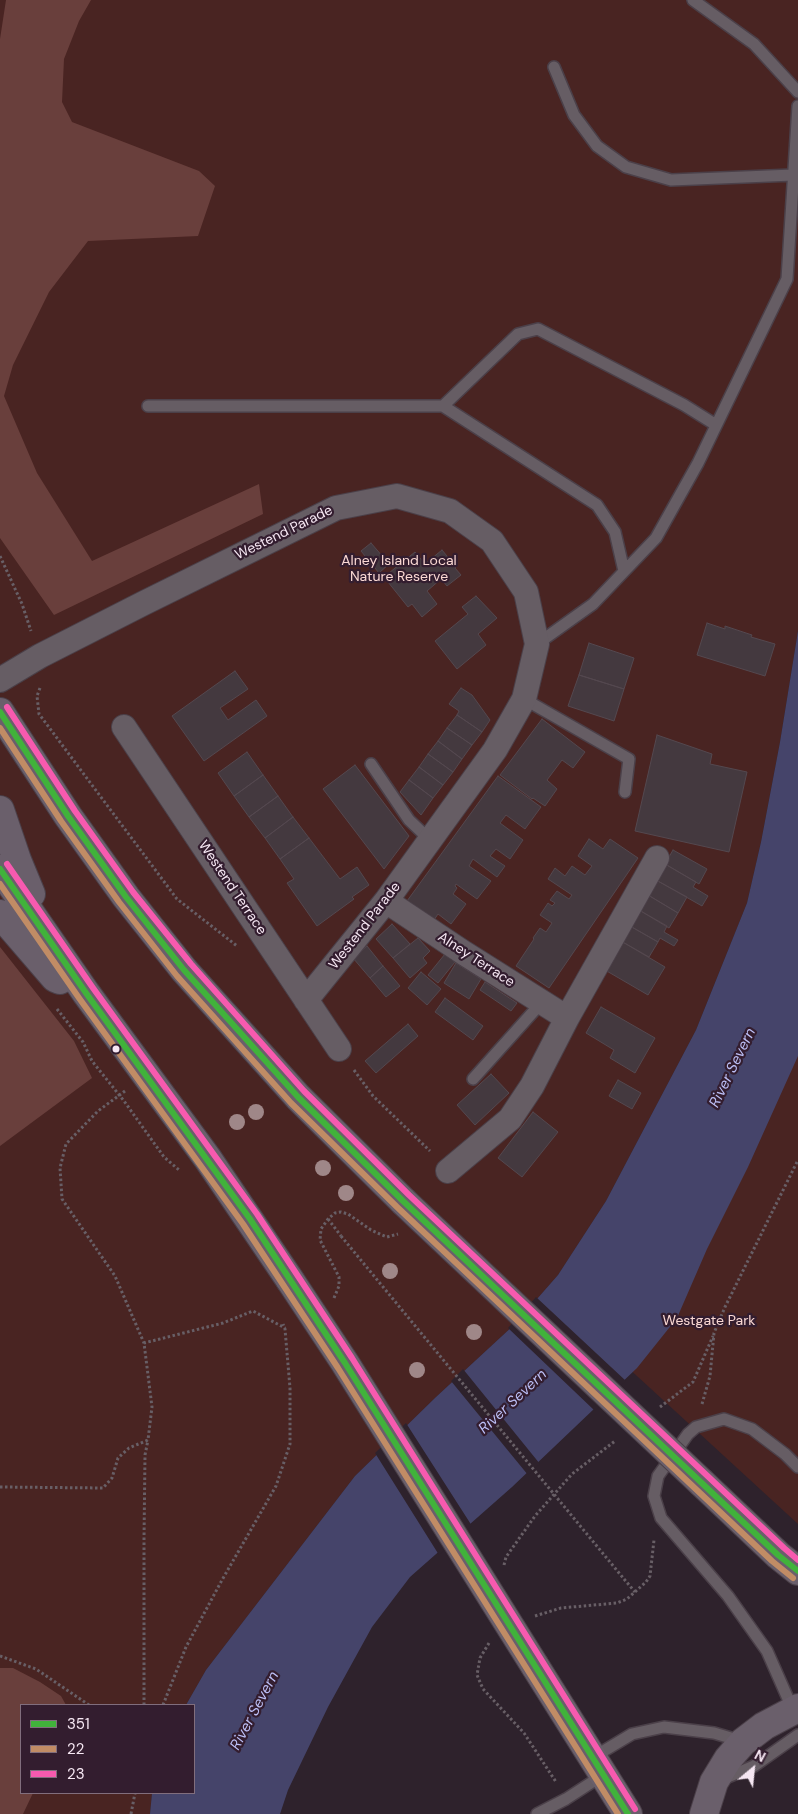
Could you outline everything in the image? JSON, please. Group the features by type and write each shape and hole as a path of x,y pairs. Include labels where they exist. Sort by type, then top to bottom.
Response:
{"main road":[{"path":"0,712 68,816 126,896 184,970 298,1097 403,1201 778,1555 798,1571"},
{"path":"0,810 17,860 54,948"},
{"path":"0,868 86,993 245,1212 345,1363 628,1814"},
{"path":"0,914 56,978 86,993"},
{"path":"704,1814 714,1782 728,1759 743,1742 764,1726 796,1718"}],"street":[{"name":"Westend Parade","path":"0,680 40,656 336,508 397,496 450,511 492,541 526,592 537,644 524,699 495,750 386,901 306,1000"},
{"name":"Westend Terrace","path":"124,726 339,1050"},
{"path":"448,1171 510,1119 532,1086 567,1018 657,858"},
{"name":"Alney Terrace","path":"386,901 567,1018"}],"lane":[{"path":"693,0 754,44 798,92"},
{"path":"554,67 574,115 597,146 626,167 671,180 793,174"},
{"path":"537,644 593,604 656,538 698,463 787,279 798,106"},
{"path":"443,406 518,334 538,329 684,405 716,425"},
{"path":"148,406 443,406 597,505 615,532 624,571"},
{"path":"524,699 629,759 625,792"},
{"path":"370,764 409,820 430,840"},
{"path":"473,1079 542,1002"},
{"path":"714,1782 754,1766 796,1718 767,1651 728,1596 661,1518 654,1496 658,1476 688,1434 696,1427 724,1419 752,1429 785,1454 798,1467"},
{"path":"537,1814 566,1798 632,1734 664,1727 714,1733 743,1742"}],"path":[{"path":"0,556 22,604 40,656 44,676 37,696 39,714 177,899 238,947"},
{"path":"51,1002 69,1022 83,1042 92,1061 164,1157 184,1174"},
{"path":"339,1050 373,1096 419,1138 448,1171"},
{"path":"144,1704 145,1455 152,1407 144,1343 115,1276 62,1199 60,1168 66,1144 98,1111 148,1077"},
{"path":"655,1411 693,1382 725,1307 798,1160"},
{"path":"328,1219 635,1592"},
{"path":"144,1343 223,1323 253,1312 285,1329"},
{"path":"164,1704 186,1647 276,1486 290,1444 290,1388 285,1329 281,1320"},
{"path":"696,1427 710,1376 714,1333"},
{"path":"503,1566 506,1557 536,1516 572,1474 618,1439"},
{"path":"0,1487 103,1488 112,1478 118,1458 129,1448 148,1440"},
{"path":"486,1636 489,1642"},
{"path":"0,1656 36,1669 88,1704"},
{"path":"131,1814 135,1794"}],"green space":[{"name":"Alney Island Local Nature Reserve","path":"0,0 798,0 798,631 780,742 747,903 696,1030 606,1201 558,1275 515,1324 355,1476 206,1670 187,1704 20,1704 20,1794 152,1794 150,1814 0,1814"},
{"name":"Westgate Park","path":"798,908 798,1524 588,1331"}],"shaded area":[{"path":"6,0 91,0 79,21 64,59 62,102 72,122 199,171 215,186 198,236 88,241 49,292 13,365 4,396 37,473 92,561 259,484 263,514 54,615 0,538 0,39"},
{"path":"0,947 74,1041 92,1078 0,1146"},
{"path":"0,1668 13,1668 40,1682 61,1696 65,1704 20,1704 20,1794 33,1794 23,1814 0,1814"}],"water":[{"name":"River Severn","path":"798,631 798,1056 748,1167 707,1249 677,1318 637,1368 512,1487 410,1577 372,1627 328,1707 288,1790 280,1814 150,1814 152,1794 195,1794 195,1704 187,1704 206,1670 355,1476 515,1324 558,1275 606,1201 696,1030 747,903 780,742"}],"pier":[{"path":"536,1297 626,1381 595,1411 508,1328"},
{"path":"463,1369 540,1464 528,1475 451,1381"},
{"path":"406,1423 472,1526 439,1555 375,1453"}],"building":[{"path":"371,543 389,564 379,573 361,551"},
{"path":"442,550 461,575 447,586 441,579 427,591 437,604 422,617 412,604 408,607 384,577 415,552 425,564"},
{"path":"476,596 497,618 478,634 486,645 457,669 435,641 468,614 462,607"},
{"path":"707,623 725,629 725,626 752,635 751,637 775,644 765,676 697,655"},
{"path":"589,643 634,658 624,689 579,675"},
{"path":"235,671 248,689 220,708 228,720 256,700 267,716 204,761 172,716"},
{"path":"579,675 624,689 614,721 568,706"},
{"path":"461,688 472,695 490,720 482,732 457,715 459,711 449,704"},
{"path":"457,715 482,732 472,745 447,728"},
{"path":"542,719 585,752 573,768 562,760 547,780 557,789 545,806 532,799 500,775"},
{"path":"447,728 472,745 462,759 438,741"},
{"path":"657,735 712,754 710,764 747,772 729,852 635,831"},
{"path":"438,741 462,759 453,772 428,754"},
{"path":"247,752 263,775 234,796 218,773"},
{"path":"428,754 453,772 443,785 419,767"},
{"path":"355,765 409,836 384,869 323,789"},
{"path":"419,767 443,785 433,798 409,780"},
{"path":"263,775 278,796 249,817 234,796"},
{"path":"498,776 541,807 525,829 506,815 500,823 523,840 510,859 496,849 490,856 505,866 497,877 473,859 469,866 491,881 477,899 456,884 457,888 453,894 466,904 451,924 438,914 434,920 407,901"},
{"path":"409,780 433,798 421,815 400,792"},
{"path":"278,796 293,817 265,838 249,817"},
{"path":"293,817 309,838 280,859 265,838"},
{"path":"309,838 340,879 357,867 369,885 352,897 354,899 317,926 287,883 294,879 280,859"},
{"path":"589,839 603,849 610,839 638,858 549,988 516,966 540,928 546,932 552,923 540,915 548,903 552,906 555,903 550,900 557,891 569,899 572,895 548,879 555,868 565,876 572,866 585,875 592,866 578,856"},
{"path":"673,850 707,869 699,884 665,864"},
{"path":"665,864 696,882 693,887 708,896 702,906 656,880"},
{"path":"656,880 687,897 678,913 648,895"},
{"path":"648,895 678,913 669,928 639,910"},
{"path":"639,910 667,926 664,932 678,940 674,946 660,938 658,942 630,926"},
{"path":"392,924 410,944 393,958 376,939"},
{"path":"630,926 658,942 649,957 621,941"},
{"path":"418,938 430,951 423,958 427,963 410,978 393,958"},
{"path":"621,941 665,967 648,995 605,970"},
{"path":"367,946 383,966 370,978 353,958"},
{"path":"445,954 455,962 438,983 428,975"},
{"path":"456,963 481,979 469,999 444,983"},
{"path":"383,966 400,986 386,997 370,978"},
{"path":"421,972 441,989 427,1005 408,988"},
{"path":"485,982 517,1003 511,1011 480,990"},
{"path":"445,998 483,1026 473,1040 435,1012"},
{"path":"601,1007 655,1038 635,1073 610,1058 614,1050 586,1033"},
{"path":"408,1024 418,1036 376,1073 365,1061"},
{"path":"491,1074 509,1093 475,1125 457,1105"},
{"path":"618,1080 641,1093 632,1109 609,1096"},
{"path":"533,1112 558,1132 522,1177 498,1158"}],"transit line":[{"name":"23","path":"7,707 75,811 133,892 191,964 304,1091 409,1195 798,1560"},
{"name":"351","path":"0,712 68,816 126,897 184,970 298,1097 403,1201 778,1555 798,1571"},
{"name":"22","path":"0,728 61,821 119,902 177,976 291,1103 397,1207 772,1561 793,1578"},
{"name":"23","path":"7,864 93,988 257,1214 352,1358 635,1809"},
{"name":"351","path":"0,869 86,993 250,1219 345,1363 628,1814"},
{"name":"22","path":"0,884 79,998 243,1224 338,1368 618,1814"}]}
